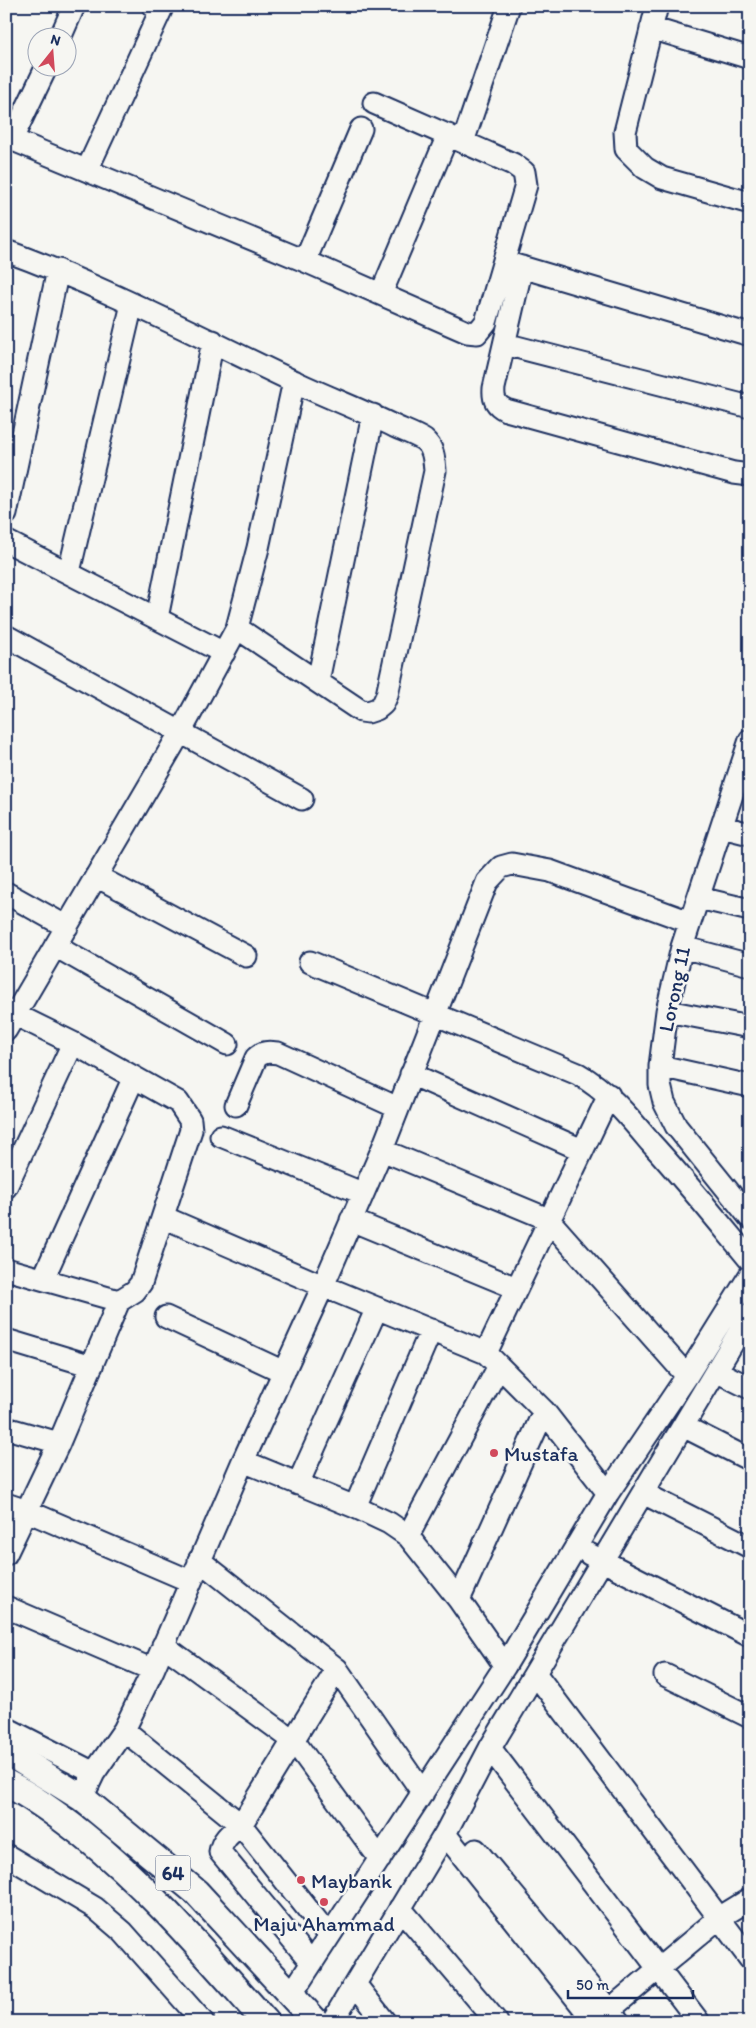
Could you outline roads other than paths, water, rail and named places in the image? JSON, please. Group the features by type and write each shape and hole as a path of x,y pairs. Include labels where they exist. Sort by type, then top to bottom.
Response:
{"main road":[{"name":"64","path":"6,1751 82,1798 196,1892 316,2022"},
{"name":"64","path":"6,1783 46,1805 114,1860 171,1916 266,2022"}],"street":[{"path":"64,28 74,6"},
{"path":"87,170 161,10 153,6"},
{"path":"381,294 455,139 510,6"},
{"path":"657,6 626,132 626,149 645,168 662,178 750,202"},
{"path":"651,28 750,58"},
{"path":"41,78 9,138 305,260 467,332 477,333 486,322 512,265"},
{"path":"374,103 513,164 524,172 526,185 512,265 504,344 494,388 495,401 499,406 506,410 734,473 750,475"},
{"path":"305,260 361,129"},
{"path":"6,251 58,270 294,381 373,415 424,440 431,448 434,456 435,471 387,695 383,704 368,712 351,706 318,681 237,628"},
{"path":"512,265 750,335"},
{"path":"6,514 58,270"},
{"path":"68,572 132,304"},
{"path":"157,618 213,342"},
{"path":"504,344 750,407"},
{"path":"6,1554 59,1443 118,1301 135,1291 141,1283 191,1130 190,1120 178,1102 73,1043 10,1018 56,946 180,733 237,628 258,548 294,381"},
{"path":"318,681 373,415"},
{"path":"6,541 224,653"},
{"path":"6,636 302,799"},
{"name":"Lorong 11","path":"750,740 682,947 667,1011 660,1066 660,1084 664,1102 676,1126 750,1218"},
{"path":"722,827 750,834"},
{"path":"82,1798 94,1774 124,1730 153,1670 199,1560 323,1286 382,1150 434,1013 487,882 501,867 512,864 550,871 690,922"},
{"path":"96,876 246,956"},
{"path":"6,893 67,927"},
{"path":"699,898 750,910"},
{"path":"56,946 227,1044"},
{"path":"682,947 750,965"},
{"path":"310,962 578,1074 594,1083 609,1095 685,1181 750,1260"},
{"path":"667,1011 750,1027"},
{"path":"6,1187 73,1043"},
{"path":"236,1105 256,1058 266,1052 278,1053 398,1108"},
{"path":"660,1066 750,1086"},
{"path":"411,1074 582,1150"},
{"path":"43,1279 134,1077"},
{"path":"408,1536 492,1360 516,1288 609,1095"},
{"path":"221,1136 362,1193"},
{"path":"382,1150 548,1219 687,1376"},
{"path":"163,1216 323,1286 431,1330 492,1360 544,1411 608,1492"},
{"path":"351,1220 516,1288"},
{"path":"6,1269 118,1301"},
{"path":"292,1995 505,1666 608,1492 687,1376 750,1275"},
{"path":"298,1484 377,1308"},
{"path":"332,2022 448,1827 490,1748 750,1314"},
{"path":"166,1317 284,1372"},
{"path":"355,1507 431,1330"},
{"path":"6,1340 92,1366"},
{"path":"716,1371 750,1388"},
{"path":"459,1600 544,1411"},
{"path":"683,1426 750,1460"},
{"path":"6,1428 59,1443"},
{"path":"243,1461 355,1507 389,1523 408,1536 459,1600 505,1666"},
{"path":"643,1493 750,1547"},
{"path":"6,1504 27,1510 190,1581"},
{"path":"576,1546 750,1636"},
{"path":"199,1560 337,1669 423,1793"},
{"path":"6,1607 153,1670"},
{"path":"163,1645 294,1740 380,1858"},
{"path":"312,1963 220,1852 227,1836 241,1825 337,1669"},
{"path":"535,1674 750,1959"},
{"path":"665,1675 750,1717"},
{"path":"6,1728 94,1774"},
{"path":"124,1730 241,1825 329,1936"},
{"path":"490,1748 699,2022"},
{"path":"448,1827 608,2018 658,1968 719,1918 750,1899"},
{"path":"6,1855 95,1908 123,1932 203,2022"},
{"path":"400,1908 497,2022"},
{"path":"355,1984 385,2022"}],"place":[{"name":"Mustafa","path":"494,1453"},
{"name":"Maybank","path":"301,1880"},
{"name":"Maju Ahammad","path":"324,1902"}]}
